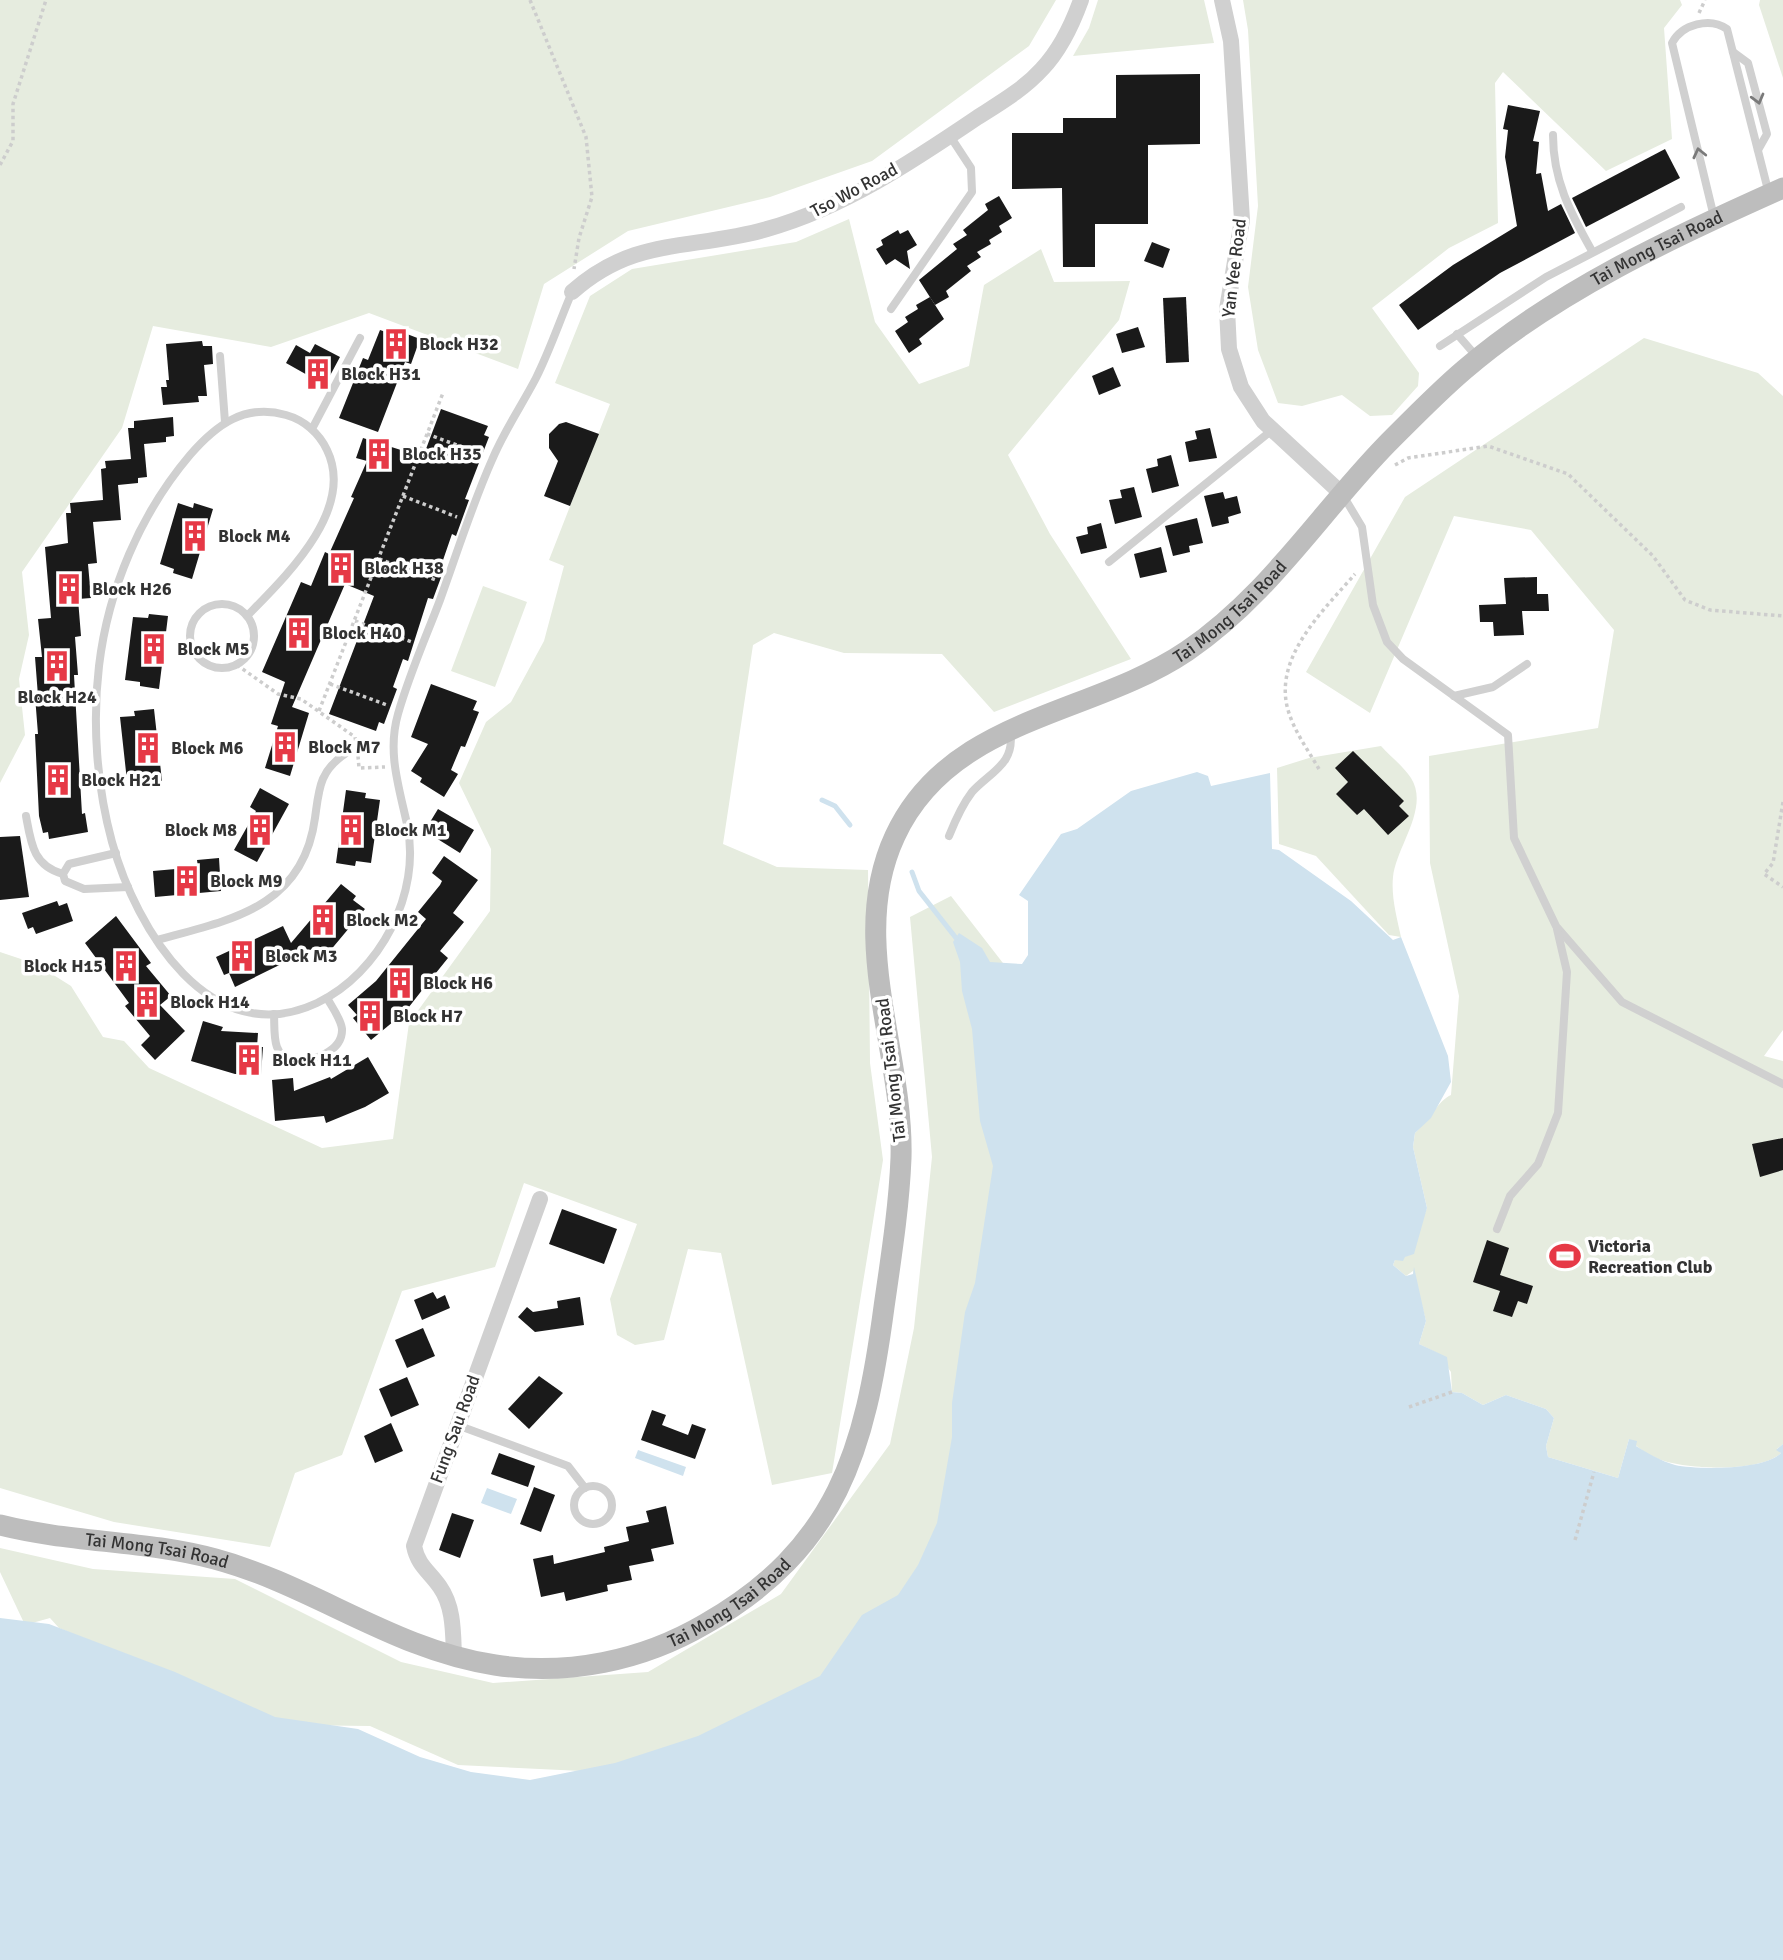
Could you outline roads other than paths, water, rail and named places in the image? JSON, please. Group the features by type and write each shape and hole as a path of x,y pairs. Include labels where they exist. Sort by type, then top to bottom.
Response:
{"street":[{"name":"Tso Wo Road","path":"572,292 600,269 633,253 668,245 726,239 806,216 843,199 950,136 1021,89 1042,70 1060,47 1081,0"},
{"name":"Yan Yee Road","path":"1222,0 1231,41 1242,220 1227,309 1229,349 1241,387 1263,421 1342,494"},
{"name":"Tai Mong Tsai Road","path":"0,1525 47,1535 157,1547 215,1559 269,1577 398,1637 454,1656 496,1665 561,1668 625,1658 666,1644 726,1612 771,1578 803,1543 831,1501 855,1454 869,1407 899,1186 900,1126 876,936 881,875 894,837 925,790 955,762 1009,729 1147,673 1188,650 1266,583 1382,449 1479,359 1591,283 1776,191"},
{"name":"Fung Sau Road","path":"454,1656 452,1613 441,1588 422,1569 414,1546 540,1199"}],"lane":[{"path":"1714,220 1672,43 1676,36 1689,27 1715,23 1727,29 1733,52 1748,63 1767,134 1758,150 1776,191"},
{"path":"1553,135 1557,179 1565,204 1592,251"},
{"path":"891,309 972,192 971,168 950,136"},
{"path":"1440,346 1592,251 1681,207"},
{"path":"247,616 304,553 327,510 335,488 334,467 326,446 312,429 293,417 272,411 251,412 225,422 189,456 155,503 134,545 112,604 99,665 96,727 106,814 116,853 128,887 157,940 200,991 222,1006 239,1011 274,1014 301,1009 327,998 356,975 386,939 406,885 410,856 408,827 394,766 394,735 399,710 492,458 537,376 572,292"},
{"path":"1457,334 1479,359"},
{"path":"312,429 360,338"},
{"path":"220,356 225,422"},
{"path":"1109,562 1272,430"},
{"path":"1342,494 1362,527 1373,605 1387,642 1403,659 1508,735 1514,838 1556,926 1567,972 1558,1113 1538,1164 1510,1196 1497,1229"},
{"path":"220,604 230,605 247,616 255,633 251,651 237,665 217,668 202,661 193,648 191,629 202,611 220,604"},
{"path":"1454,696 1493,687 1527,664"},
{"path":"949,836 970,796 997,773 1005,761 1011,745 1009,729"},
{"path":"157,940 245,915 275,895 293,874 307,850 322,777 345,754"},
{"path":"26,816 34,853 46,867 63,874 70,885 84,889 128,887"},
{"path":"63,874 69,864 116,853"},
{"path":"1556,926 1622,1002 1783,1084"},
{"path":"274,1014 275,1044 283,1057 294,1062 315,1057 334,1048 341,1037 341,1024 327,998"},
{"path":"457,1425 568,1466 585,1488"},
{"path":"600,1487 610,1497 611,1511 601,1522 587,1523 576,1513 575,1499 585,1488 600,1487"}],"water":[{"path":"1197,772 1208,776 1211,786 1270,773 1272,849 1279,850 1351,901 1393,940 1401,937 1448,1056 1451,1082 1431,1118 1415,1133 1413,1147 1427,1208 1414,1254 1405,1257 1403,1261 1395,1260 1393,1265 1406,1276 1413,1274 1414,1267 1426,1321 1419,1344 1447,1357 1452,1392 1462,1393 1483,1405 1506,1395 1546,1409 1554,1418 1546,1446 1548,1457 1618,1478 1629,1439 1637,1441 1636,1446 1665,1461 1699,1468 1761,1463 1781,1453 1776,1450 1783,1444 1783,1960 0,1960 0,1618 49,1624 175,1672 275,1717 358,1729 420,1757 471,1772 530,1780 615,1763 698,1736 820,1676 862,1615 898,1595 918,1565 937,1523 952,1437 952,1403 965,1312 975,1283 993,1166 980,1121 972,1029 962,991 960,962 953,942 959,933 982,948 990,962 1022,964 1028,955 1028,901 1019,895 1061,834 1077,829 1131,791"},
{"path":"638,1450 686,1467 683,1476 635,1458"},
{"path":"487,1488 517,1499 511,1514 481,1503"}],"waterway":[{"path":"822,800 835,806 850,825"},
{"path":"912,872 919,891 956,938"}],"place":[{"name":"Block H32","path":"396,344"},
{"name":"Block H31","path":"318,374"},
{"name":"Block H35","path":"379,454"},
{"name":"Block M4","path":"195,536"},
{"name":"Block H38","path":"341,568"},
{"name":"Block H26","path":"69,589"},
{"name":"Block H40","path":"299,633"},
{"name":"Block M5","path":"154,649"},
{"name":"Block H24","path":"57,666"},
{"name":"Block M7","path":"285,747"},
{"name":"Block M6","path":"148,748"},
{"name":"Block H21","path":"58,780"},
{"name":"Block M8","path":"260,830"},
{"name":"Block M1","path":"351,830"},
{"name":"Block M9","path":"187,881"},
{"name":"Block M2","path":"323,920"},
{"name":"Block M3","path":"242,956"},
{"name":"Block H15","path":"126,966"},
{"name":"Block H6","path":"400,983"},
{"name":"Block H14","path":"147,1002"},
{"name":"Block H7","path":"370,1016"},
{"name":"Block H11","path":"249,1060"},
{"name":"Victoria Recreation Club","path":"1565,1256"}]}
